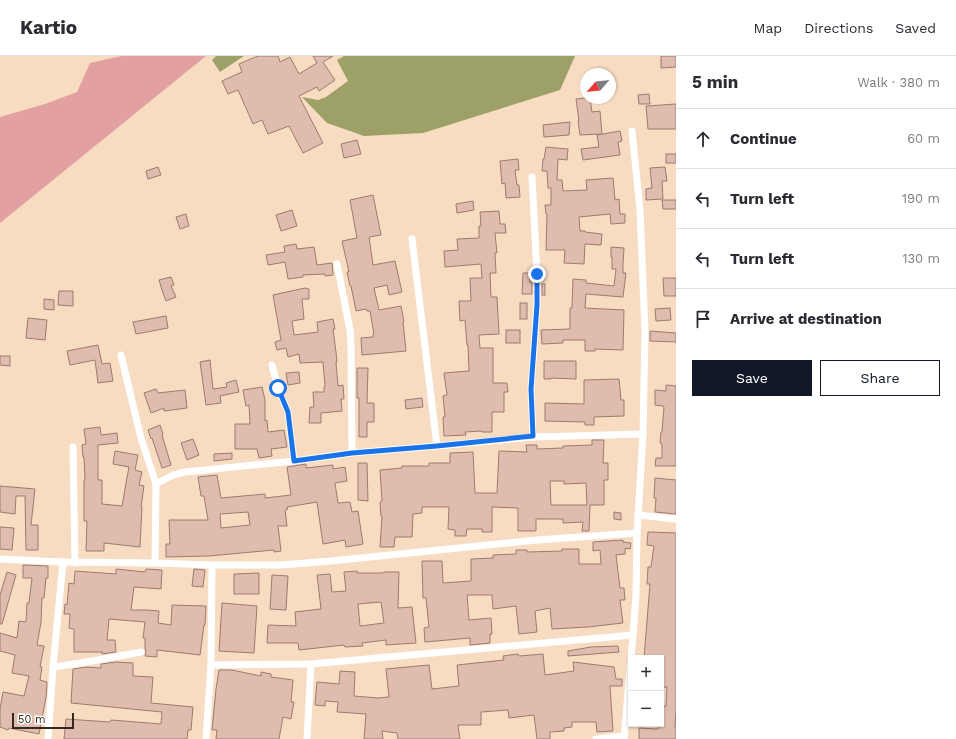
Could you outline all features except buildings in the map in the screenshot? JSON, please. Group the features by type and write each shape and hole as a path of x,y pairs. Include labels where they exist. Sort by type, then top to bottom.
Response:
{"street":[{"path":"596,739 624,738 636,595 638,515 643,434 645,332 640,210 632,131"},
{"path":"532,177 537,274 537,305 531,389 533,436"},
{"path":"412,239 437,446"},
{"path":"337,264 350,330 352,453"},
{"path":"121,355 140,434 156,484 155,564"},
{"path":"272,365 278,388 288,412 294,461"},
{"path":"156,484 173,475 185,472 294,461 352,453 533,436 643,434"},
{"path":"73,447 75,563"},
{"path":"638,515 676,520"},
{"path":"0,558 75,563 281,565 537,540 638,533"},
{"path":"48,739 63,562"},
{"path":"206,739 211,665 212,565"},
{"path":"211,665 312,664 633,635"},
{"path":"53,667 141,652"},
{"path":"307,739 312,664"}],"shaded area":[{"path":"121,56 206,56 0,223 0,117 45,104 77,92 90,63"},
{"path":"216,56 244,56 220,72 212,60"},
{"path":"344,56 575,56 560,90 423,133 364,136 327,123 302,97 318,100 326,97 348,81 337,60"}],"route":[{"path":"278,388 288,412 294,461 352,453 533,436 531,389 537,305 537,274"}]}
